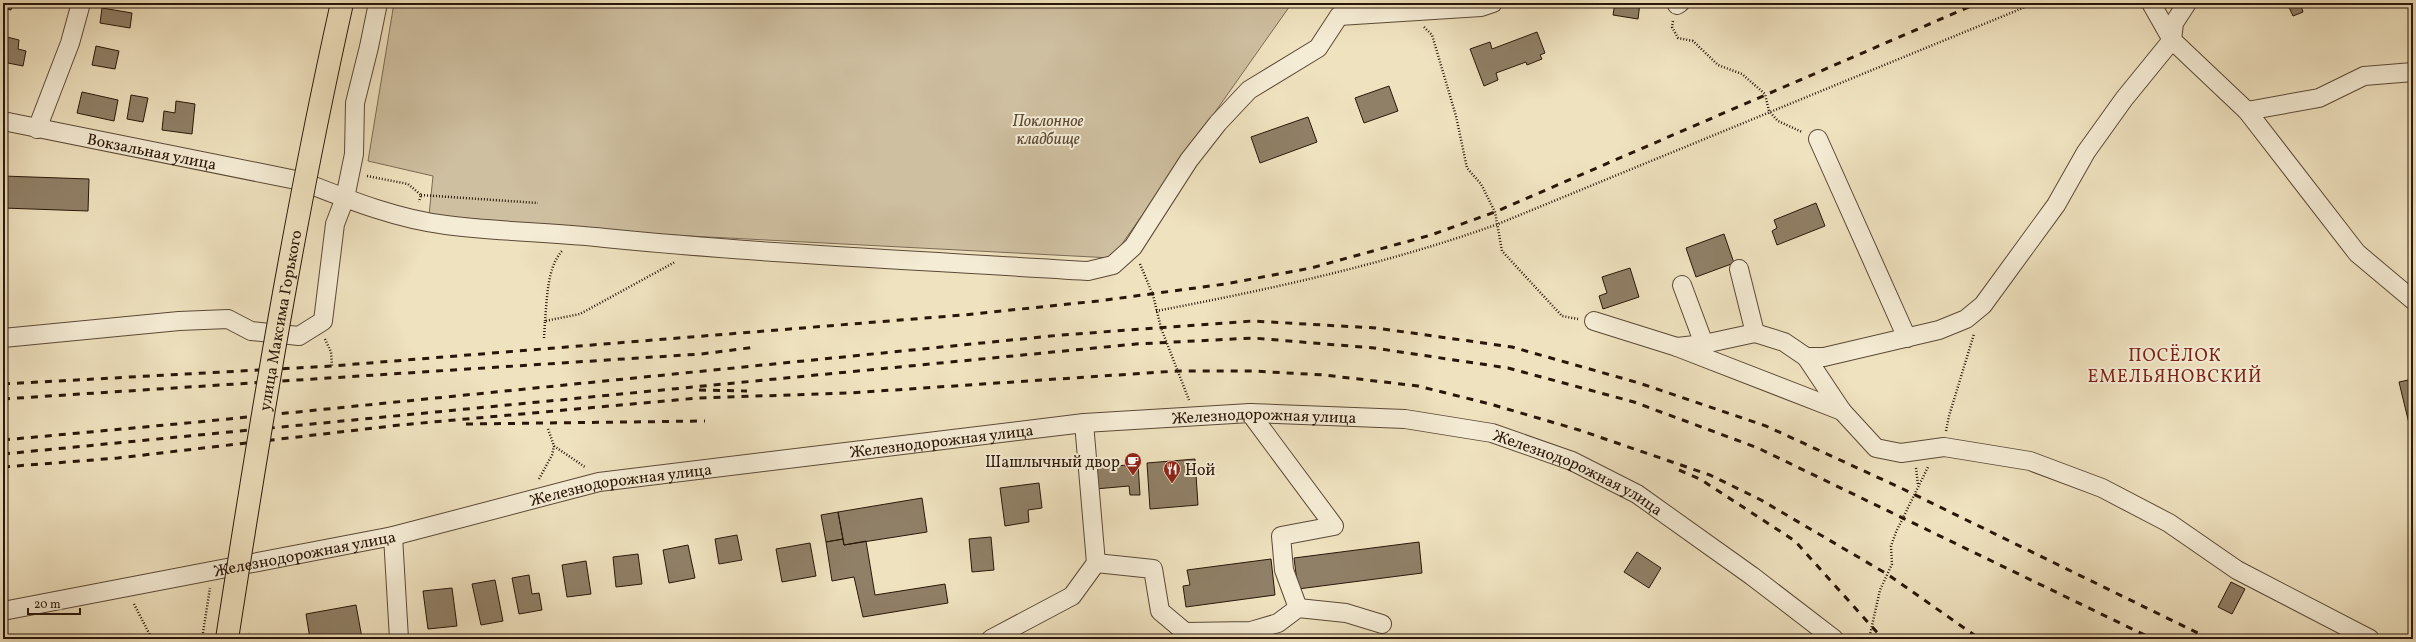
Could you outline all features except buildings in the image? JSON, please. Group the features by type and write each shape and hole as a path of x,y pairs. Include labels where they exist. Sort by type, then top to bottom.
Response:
{"main road":[{"name":"улица Максима Горького","path":"227,639 258,444 309,164 342,3"}],"street":[{"path":"37,129 70,43 81,3"},
{"path":"301,181 338,3"},
{"path":"3,338 180,321 228,319 251,331 299,336 323,321 335,224 344,198 354,154 355,103 370,47 378,3"},
{"path":"1338,10 1411,12 1481,7 1493,3"},
{"path":"2151,3 2172,40 2247,111 2357,253 2413,300"},
{"path":"1806,357 1824,357 1939,330 1966,319 1983,305 2056,205 2086,152 2124,99 2172,40 2174,23 2187,3"},
{"name":"Вокзальная улица","path":"3,121 301,181 344,198 416,220 445,225 577,235 691,246 1088,271 1113,265 1133,247 1188,160 1218,123 1249,90 1318,48 1338,10"},
{"path":"2247,111 2319,98 2364,76 2413,72"},
{"path":"1818,139 1906,338"},
{"path":"1739,269 1755,333"},
{"path":"1682,285 1704,344"},
{"path":"1594,321 1677,347 1842,411"},
{"path":"1677,347 1704,344 1755,333 1784,342 1806,357 1842,411 1876,448 1901,453 1944,447 2030,461 2102,488 2169,523 2237,570 2370,639"},
{"path":"1250,413 1334,526 1281,536 1284,570 1298,608"},
{"name":"Железнодорожная улица","path":"3,611 393,536 599,482 1084,423 1196,415 1250,413 1405,420 1492,433 1572,461 1637,494 1752,576 1834,639"},
{"path":"991,639 1072,596 1096,563 1084,423"},
{"path":"393,536 399,639"},
{"path":"1096,563 1153,569 1160,611 1185,632 1251,631 1278,623 1298,608 1346,613 1382,624"}],"path":[{"path":"1156,311 1307,281 1456,239 1498,224 1769,111 2035,3"},
{"path":"1678,4 1672,27 1678,38 1693,41 1718,65 1742,74 1765,94 1769,111 1778,121 1818,139"},
{"path":"1411,12 1432,35 1456,116 1467,168 1481,184 1498,224 1502,251 1562,316 1594,321"},
{"path":"385,180 408,184"},
{"path":"420,196 538,203"},
{"path":"544,338 548,289 557,257 577,235"},
{"path":"545,321 580,314 615,297 670,266 691,246"},
{"path":"1133,247 1153,295 1156,311 1196,415"},
{"path":"1869,639 1880,590 1892,564 1892,546 1896,532 1930,463 1944,447 1948,416 1983,305"},
{"path":"323,321 327,345 331,352 332,366"},
{"path":"536,498 538,481 552,455 554,446 548,429"},
{"path":"554,446 588,469 599,482"},
{"path":"121,588 132,600 152,639"},
{"path":"202,639 206,618"}],"green space":[{"name":"Поклонное кладбище","path":"394,3 1292,3 1112,258 651,234 429,215 433,176 368,161"}],"railway":[{"path":"3,384 332,366 963,315 1098,301 1225,284 1311,268 1431,235 1495,212 1978,3"},
{"path":"3,440 198,422 1061,335 1252,321 1376,328 1512,347 1639,383 1766,426 1901,488 2210,639"},
{"path":"3,454 1136,344 1253,338 1374,348 1508,368 1634,402 1758,448 2153,639"},
{"path":"3,399 701,354 756,347"},
{"path":"3,467 118,458 400,425 698,398 849,393 1177,371 1252,371 1324,375 1418,386 1490,404 1579,430 1710,475 1761,500 1887,574 1980,639"},
{"path":"699,390 747,391"},
{"path":"466,424 705,421"},
{"path":"1679,470 1700,479 1795,541 1883,639"}],"place":[{"name":"Шашлычный двор","path":"1133,476"},
{"name":"Ной","path":"1172,484"}],"district":[{"name":"ПОСЁЛОК ЕМЕЛЬЯНОВСКИЙ","path":"2175,365"}]}
